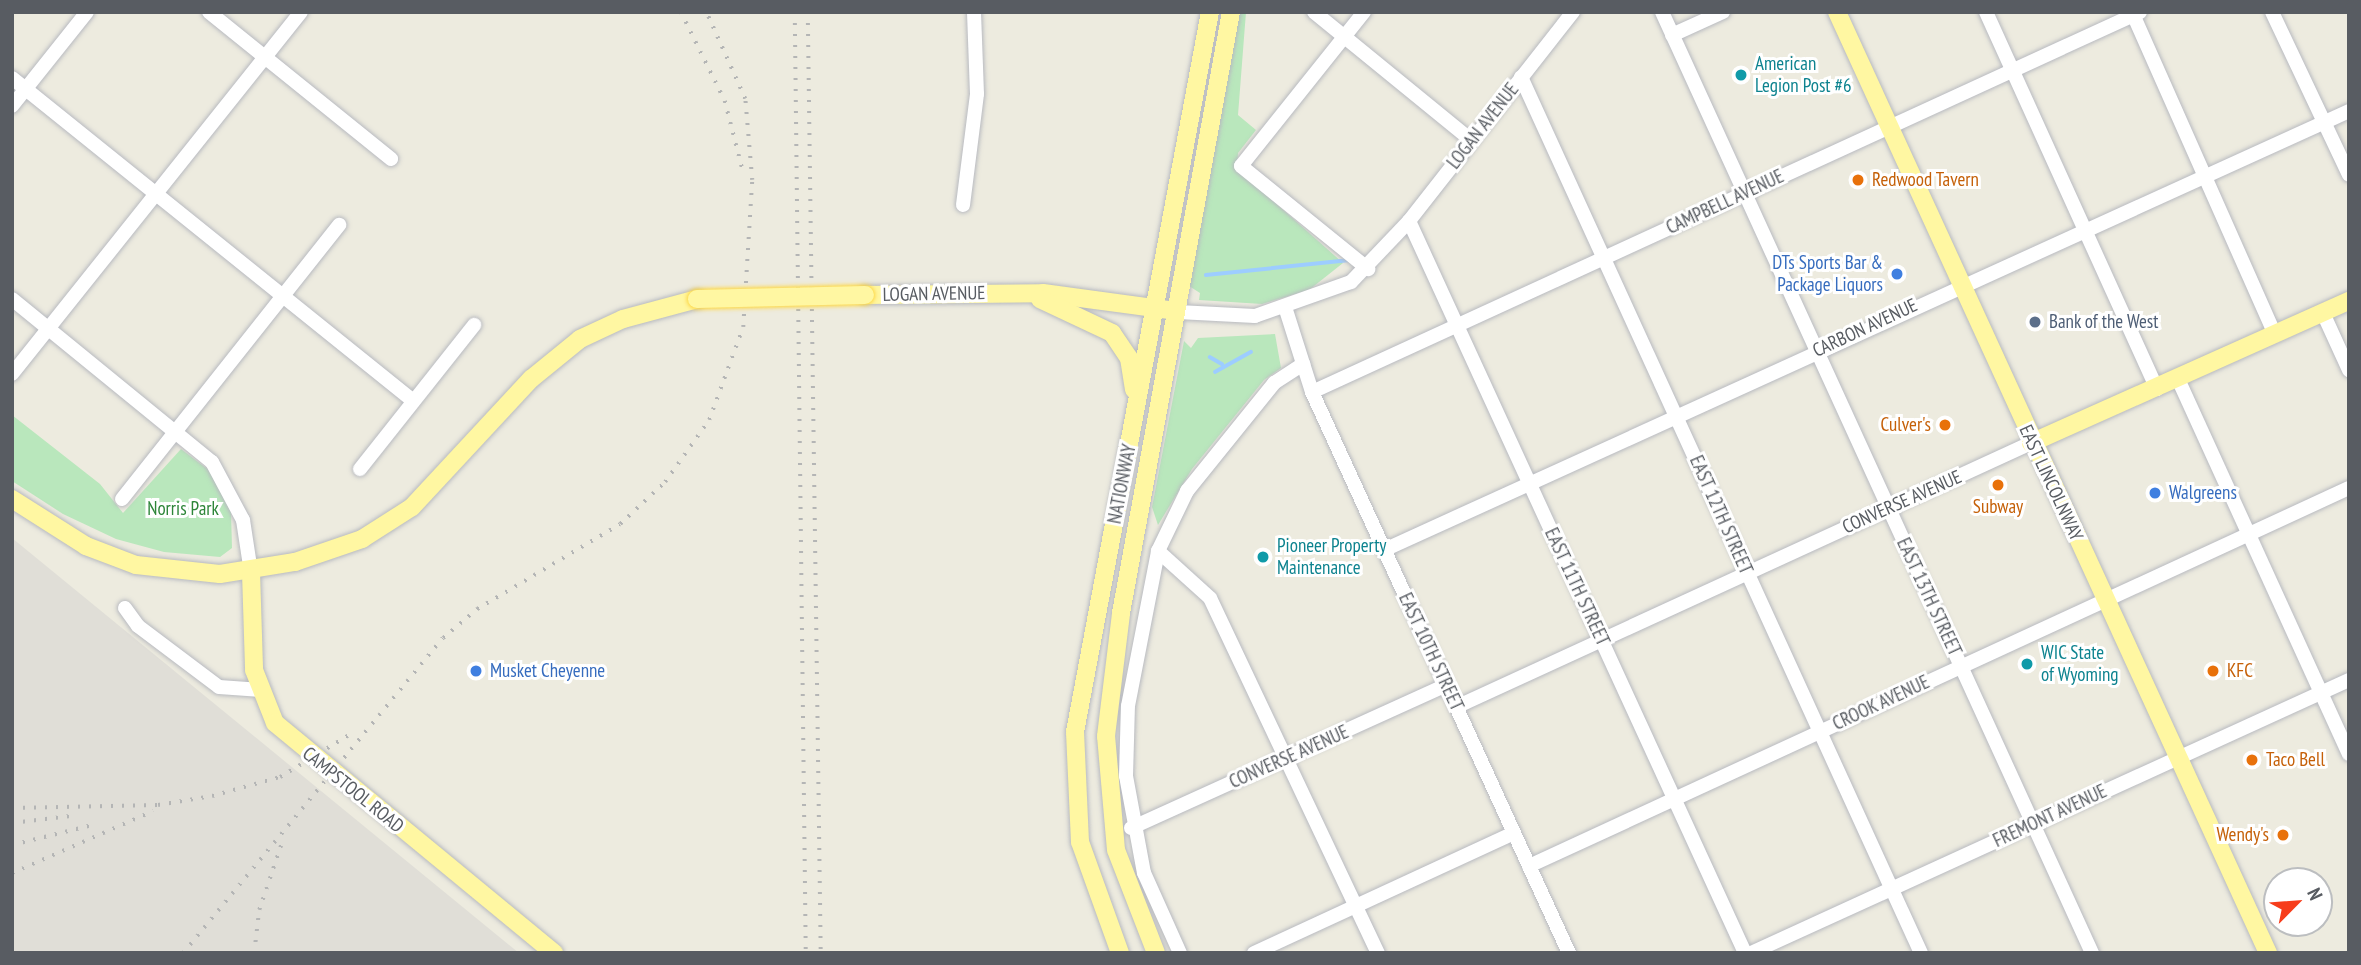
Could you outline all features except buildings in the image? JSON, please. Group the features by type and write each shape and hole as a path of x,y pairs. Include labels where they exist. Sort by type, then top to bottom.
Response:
{"main road":[{"name":"NATIONWAY","path":"1120,953 1084,859 1073,764 1079,701 1133,430 1210,12"},
{"name":"NATIONWAY","path":"1156,953 1116,850 1105,759 1121,613 1231,12"},
{"name":"EAST LINCOLNWAY","path":"1837,12 2031,443 2268,953"},
{"name":"LOGAN AVENUE","path":"12,499 86,545 136,565 190,573 251,572 330,552 388,524 436,485 567,348 623,319 697,299 865,295 1024,293 1178,312"},
{"path":"1024,293 1088,317 1118,338 1134,377 1133,430"},
{"name":"CONVERSE AVENUE","path":"2031,443 2349,301"},
{"name":"CAMPSTOOL ROAD","path":"251,572 258,690 290,740 554,953"}],"street":[{"path":"12,106 87,12"},
{"path":"209,12 391,159"},
{"path":"12,374 301,12"},
{"path":"963,205 975,118 974,12"},
{"path":"1314,12 1471,140"},
{"path":"1364,12 1241,166 1368,269"},
{"name":"LOGAN AVENUE","path":"1178,312 1235,318 1286,310 1325,296 1368,269 1409,221 1573,12"},
{"name":"EAST 13TH STREET","path":"1662,12 2092,953"},
{"path":"1672,36 1723,12"},
{"path":"1986,12 2157,389"},
{"path":"2272,12 2349,175"},
{"path":"2135,13 2275,335"},
{"name":"CAMPBELL AVENUE","path":"1311,392 2135,13"},
{"name":"EAST 12TH STREET","path":"1521,77 1921,953"},
{"path":"12,78 412,400"},
{"name":"CARBON AVENUE","path":"1384,550 1959,285 2349,111"},
{"name":"EAST 11TH STREET","path":"1409,221 1745,953"},
{"path":"122,499 339,226"},
{"path":"12,299 177,430 226,479 243,520 251,572"},
{"name":"EAST 10TH STREET","path":"1286,310 1311,392 1569,953"},
{"path":"2323,313 2349,370"},
{"path":"359,468 474,326"},
{"path":"1180,953 1131,828 1128,706 1158,551 1187,491 1274,383 1303,364"},
{"path":"2178,379 2349,754"},
{"name":"CONVERSE AVENUE","path":"1456,707 2031,443"},
{"name":"CROOK AVENUE","path":"1529,866 2349,488"},
{"path":"1158,551 1210,598 1288,757 1378,953"},
{"path":"125,608 138,626 219,687 258,690"},
{"name":"FREMONT AVENUE","path":"1751,953 2349,680"},
{"name":"CONVERSE AVENUE","path":"1131,828 1446,685"},
{"path":"1254,953 1514,833"}],"shaded area":[{"path":"12,538 519,953 12,953"}],"green space":[{"path":"1239,12 1246,12 1238,115 1256,130 1238,153 1237,169 1343,263 1309,290 1262,304 1199,300 1200,293 1189,286"},
{"path":"1275,334 1281,368 1264,380 1192,469 1158,525 1152,507 1184,341 1191,348 1198,338"},
{"name":"Norris Park","path":"12,415 100,484 123,513 181,449 210,471 231,512 232,548 220,557 164,552 116,539 63,514 12,481"}],"waterway":[{"path":"1206,275 1352,260"},
{"path":"1215,372 1251,352"},
{"path":"1210,357 1222,364"}],"railway":[{"path":"681,12 725,101 744,175"},
{"path":"183,953 443,638 477,609 620,524 665,482 709,420 743,327 752,180 745,99 706,12"},
{"path":"795,12 806,953"},
{"path":"808,12 821,953"},
{"path":"12,808 158,805 212,796 280,777 352,733"},
{"path":"12,873 153,811"},
{"path":"12,823 71,816"},
{"path":"12,845 96,824"},
{"path":"254,953 259,910 283,839"}],"place":[{"name":"American Legion Post #6","path":"1741,75"},
{"name":"Redwood Tavern","path":"1858,180"},
{"name":"DTs Sports Bar & Package Liquors","path":"1897,274"},
{"name":"Bank of the West","path":"2035,322"},
{"name":"Culver's","path":"1945,425"},
{"name":"Subway","path":"1998,485"},
{"name":"Walgreens","path":"2155,493"},
{"name":"Pioneer Property Maintenance","path":"1263,557"},
{"name":"WIC State of Wyoming","path":"2027,664"},
{"name":"Musket Cheyenne","path":"476,671"},
{"name":"KFC","path":"2213,671"},
{"name":"Taco Bell","path":"2252,760"},
{"name":"Wendy's","path":"2283,835"}]}
